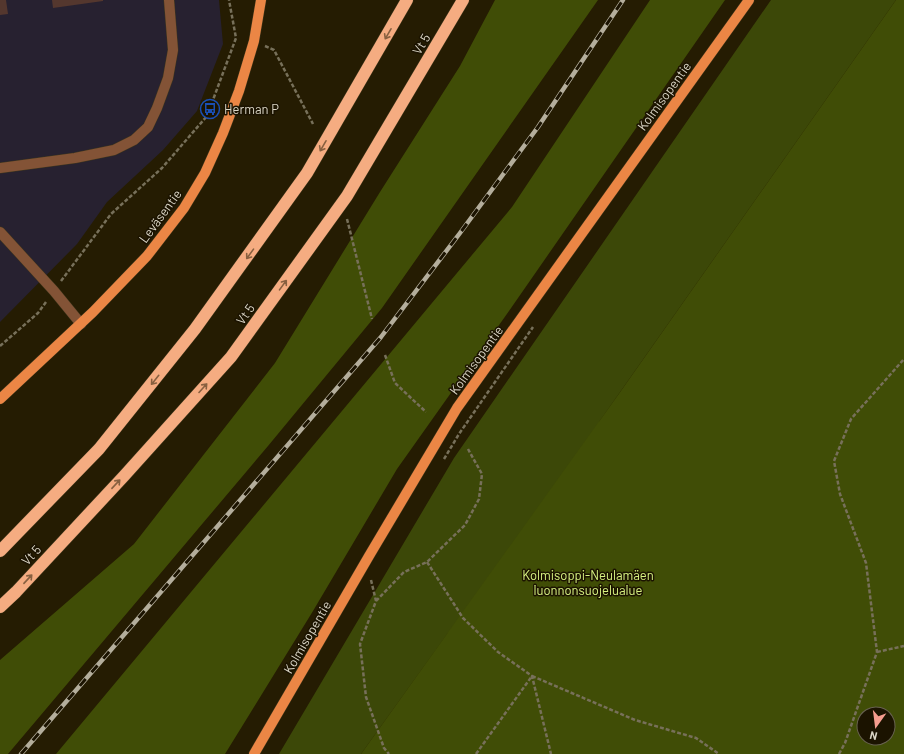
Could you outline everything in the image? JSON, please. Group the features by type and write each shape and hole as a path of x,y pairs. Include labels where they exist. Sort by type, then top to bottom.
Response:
{"highway":[{"name":"Vt 5","path":"0,551 99,448 195,329 307,173 407,0"},
{"name":"Vt 5","path":"0,607 16,592 113,488 231,357 347,196 463,0"}],"main road":[{"name":"Leväsentie","path":"0,399 81,324 147,256 184,208 205,173 223,133 239,91 254,41 262,0"},
{"name":"Kolmisopentie","path":"254,754 457,408 749,0"}],"lane":[{"path":"0,168 75,158 114,150 134,140 148,127 158,108 168,78 173,50 169,0"},
{"path":"0,232 54,291 81,324"}],"path":[{"path":"0,346 38,313 111,214 162,168 207,116 236,38 229,0"},
{"path":"274,50 313,124"},
{"path":"347,216 372,319"},
{"path":"443,461 459,434 535,324"},
{"path":"385,355 395,383 426,412"},
{"path":"839,754 845,743 877,652 866,563 840,494 834,461 851,419 904,359"},
{"path":"389,754 384,748 366,697 360,644 376,601 404,572 427,562 465,525 479,499 482,474 468,449"},
{"path":"427,562 463,618 498,652 532,676 635,720 696,738 719,754"},
{"path":"367,586 371,579 376,601"},
{"path":"877,652 904,646"},
{"path":"476,754 479,752 532,676"},
{"path":"532,676 550,754"}],"shaded area":[{"path":"0,0 219,0 223,44 197,111 163,150 107,202 77,244 0,322"}],"green space":[{"path":"495,0 598,0 382,308 268,446 8,754 0,754 0,660 134,544 275,363 380,192 460,66"},
{"path":"650,0 725,0 509,311 397,469 313,611 225,754 56,754 512,207"},
{"name":"Kolmisoppi-Neulamäen luonnonsuojelualue","path":"771,0 896,0 599,422 904,695 904,754 874,746 896,746 896,706 856,706 856,741 448,633 361,754 279,754 454,458"},
{"name":"Kolmisoppi-Neulamäen luonnonsuojelualue","path":"896,0 904,0 904,754 361,754 618,395"}],"building":[{"path":"0,0 6,0 8,14 0,15"},
{"path":"52,0 103,0 103,1 53,8"}],"railway":[{"path":"21,754 381,337 538,127 623,0"}],"place":[{"name":"Herman P","path":"210,109"}]}
